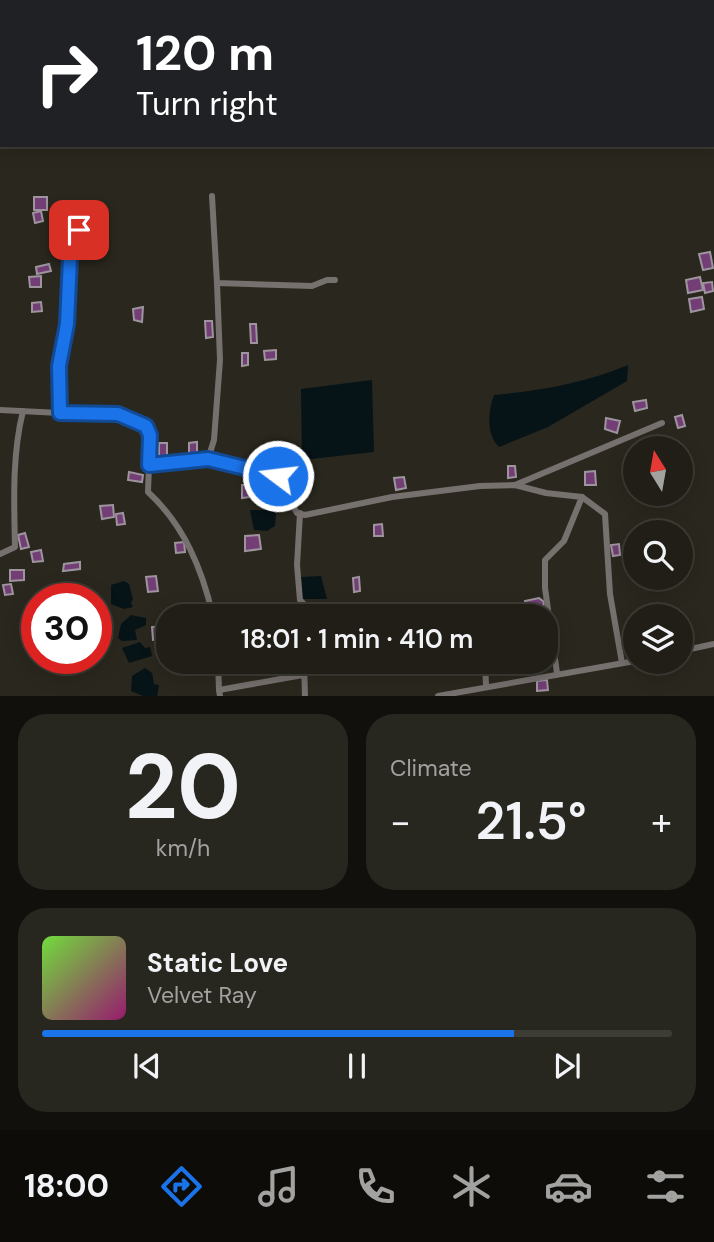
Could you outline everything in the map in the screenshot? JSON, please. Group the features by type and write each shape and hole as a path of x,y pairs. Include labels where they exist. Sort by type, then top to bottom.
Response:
{"street":[{"path":"208,459 214,440 220,360 212,196"},
{"path":"60,413 59,366 67,324 70,258 79,230"},
{"path":"217,283 312,286 335,280"},
{"path":"0,410 118,414 146,426 150,435 148,492 179,526 194,556 209,604"},
{"path":"0,554 15,547 14,489 23,411"},
{"path":"300,513 392,497 515,485 662,423"},
{"path":"149,465 208,459 291,482 292,504 300,513 297,565 300,600 304,604"},
{"path":"515,485 546,493 582,497 606,514 610,594 622,663 558,673"},
{"path":"547,604 545,560 564,541 582,497"},
{"path":"693,648 714,644"},
{"path":"219,674 220,693 303,675 305,696"},
{"path":"486,674 486,685"},
{"path":"438,696 550,674"}],"shaded area":[{"path":"628,365 627,381 548,427 499,447 495,442 489,422 494,395 562,385"},
{"path":"372,380 374,452 302,460 301,389"},
{"path":"250,510 272,510 276,514 275,526 267,531 254,530"},
{"path":"321,576 327,599 302,599 301,577"},
{"path":"124,581 129,584 133,607 124,609 112,604 112,585"},
{"path":"131,615 146,618 146,625 135,630 137,640 122,641 118,638 121,624"},
{"path":"140,642 145,648 150,647 152,656 129,663 122,648"},
{"path":"145,668 152,673 154,684 159,685 157,696 143,696 131,691 132,676"}],"building":[{"path":"34,197 47,197 47,210 34,210"},
{"path":"41,211 43,221 35,223 33,213"},
{"path":"52,211 60,211 60,222 52,222"},
{"path":"86,229 99,230 98,240 86,239"},
{"path":"710,252 713,268 703,270 699,254"},
{"path":"49,264 51,271 37,274 36,267"},
{"path":"41,276 41,287 30,287 29,277"},
{"path":"700,277 703,290 688,293 686,280"},
{"path":"712,282 713,291 705,293 703,283"},
{"path":"702,297 704,309 691,312 689,299"},
{"path":"41,302 42,311 32,312 32,303"},
{"path":"143,307 142,322 134,320 133,309"},
{"path":"205,321 212,321 213,337 206,338"},
{"path":"250,324 256,324 257,343 251,343"},
{"path":"276,350 276,359 265,360 264,351"},
{"path":"242,353 248,353 248,365 242,366"},
{"path":"646,400 647,408 635,411 633,402"},
{"path":"682,415 685,426 678,428 675,417"},
{"path":"606,418 620,421 617,433 605,429"},
{"path":"197,442 197,453 189,454 189,443"},
{"path":"159,443 167,443 167,456 159,456"},
{"path":"508,466 515,466 516,477 508,478"},
{"path":"595,471 596,485 585,485 585,472"},
{"path":"129,472 143,475 142,482 128,480"},
{"path":"404,477 406,488 396,490 394,478"},
{"path":"242,485 249,485 250,497 242,498"},
{"path":"113,505 114,517 102,519 100,506"},
{"path":"123,513 125,524 117,525 116,514"},
{"path":"382,524 383,536 374,536 374,525"},
{"path":"25,533 29,547 21,549 18,535"},
{"path":"259,535 261,549 245,551 245,536"},
{"path":"184,542 185,552 176,553 175,543"},
{"path":"619,544 620,555 613,556 611,545"},
{"path":"41,550 43,561 33,562 31,552"},
{"path":"80,562 80,569 63,571 64,564"},
{"path":"10,570 24,570 24,580 10,581"},
{"path":"156,576 158,591 148,592 146,577"},
{"path":"359,577 360,591 354,592 353,578"},
{"path":"11,584 13,594 5,595 3,585"},
{"path":"539,598 544,602 526,604 525,601"},
{"path":"156,626 156,640 153,640 152,627"},
{"path":"547,680 548,690 537,691 537,681"}],"route":[{"path":"79,230 70,258 67,324 59,366 60,413 118,414 146,426 150,435 149,465 208,459 278,476"}]}
